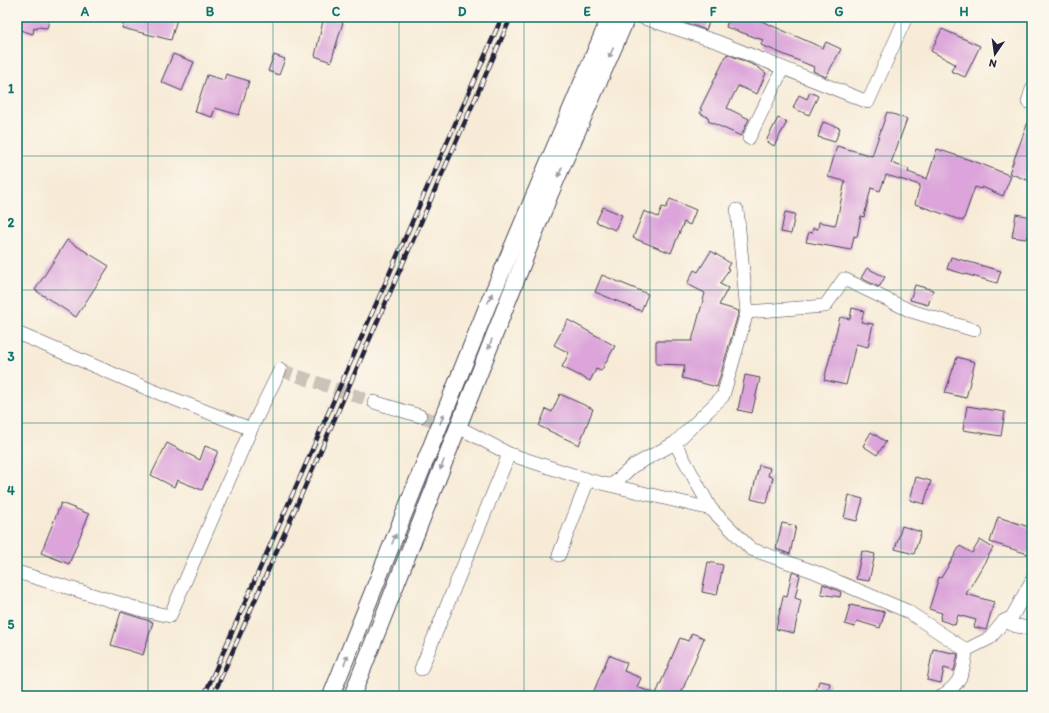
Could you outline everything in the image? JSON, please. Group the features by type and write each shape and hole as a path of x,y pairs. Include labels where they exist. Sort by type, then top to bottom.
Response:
{"main road":[{"path":"331,696 488,302 610,17"},
{"path":"352,696 528,250 627,17"}],"street":[{"path":"641,17 718,42 868,102 906,17"},
{"path":"749,138 783,68"},
{"path":"1028,102 1032,89"},
{"path":"612,485 633,466 675,443 723,396 747,312 737,210"},
{"path":"747,312 825,306 844,279 911,311 974,330"},
{"path":"17,333 151,390 251,429"},
{"path":"17,572 142,610 170,616 251,429 280,370"},
{"path":"374,402 420,416"},
{"path":"466,431 509,454 588,480 711,509"},
{"path":"675,443 711,509 750,549 815,572 907,611 966,650"},
{"path":"421,669 509,454"},
{"path":"559,555 588,480"},
{"path":"966,650 990,638 1004,621 1012,616 1032,580"},
{"path":"1004,621 1016,626 1032,628"},
{"path":"941,696 950,691 962,676 966,650"}],"building":[{"path":"17,17 50,17 47,28 34,28 33,34 17,29"},
{"path":"125,17 171,17 177,19 171,40 122,28"},
{"path":"324,17 343,22 331,62 315,56"},
{"path":"669,17 711,17 706,30"},
{"path":"729,17 752,17 823,48 826,42 841,49 826,77 813,71 814,67 761,45 763,40 726,27"},
{"path":"942,29 980,46 965,77 951,71 955,64 931,51"},
{"path":"173,54 194,62 182,91 161,82"},
{"path":"727,54 756,66 766,73 757,94 738,86 727,108 749,119 741,136 708,121 709,118 700,113 702,110 700,109"},
{"path":"274,55 285,59 279,75 268,71"},
{"path":"226,74 249,81 239,115 215,108 212,117 195,112 207,75 224,80"},
{"path":"810,92 818,96 809,115 793,108 799,95 807,99"},
{"path":"887,112 907,119 891,163 909,169 908,172 927,179 937,149 979,163 1011,176 1003,196 982,187 981,189 975,187 963,221 915,204 920,185 886,175 880,191 871,188 864,217 861,216 857,237 854,236 851,250 806,242 809,232 812,233 813,228 818,229 819,222 835,225 837,220 845,181 828,177 837,146 872,156"},
{"path":"1032,114 1032,182 1009,173"},
{"path":"778,118 787,122 774,146 766,141"},
{"path":"823,122 840,128 835,142 818,137"},
{"path":"670,199 696,210 690,225 684,222 671,253 633,238 644,211 658,217 662,207 666,208"},
{"path":"603,207 622,215 615,230 596,222"},
{"path":"785,212 795,214 791,234 781,232"},
{"path":"1016,214 1032,217 1032,237 1027,236 1026,239 1012,237"},
{"path":"67,240 109,266 76,317 35,290"},
{"path":"711,251 730,263 727,268 729,269 720,284 728,288 719,305 739,311 717,387 682,378 685,365 656,364 656,341 692,341 705,293 687,284 694,270 698,272"},
{"path":"951,257 1001,271 997,283 947,269"},
{"path":"867,268 885,277 879,287 861,278"},
{"path":"602,275 648,294 641,311 595,292"},
{"path":"915,285 933,290 928,305 910,300"},
{"path":"852,308 864,311 861,322 873,324 868,347 856,344 846,385 824,380 840,317 850,319"},
{"path":"568,320 615,346 601,371 596,369 590,381 562,367 569,353 554,345"},
{"path":"957,357 975,362 966,398 945,393"},
{"path":"745,375 760,378 752,413 738,410"},
{"path":"560,394 593,409 579,445 539,426 546,409 552,412"},
{"path":"967,406 1005,412 1001,436 963,430"},
{"path":"871,432 886,442 877,455 863,446"},
{"path":"167,443 200,460 205,446 218,451 202,490 177,480 174,487 151,475"},
{"path":"759,465 770,468 768,476 773,477 767,503 751,499"},
{"path":"916,477 931,481 924,504 910,500"},
{"path":"849,495 863,499 857,521 844,518"},
{"path":"61,503 89,514 69,564 41,553"},
{"path":"998,517 1032,528 1032,543 1028,554 990,542"},
{"path":"782,523 796,526 790,554 776,549"},
{"path":"902,526 921,532 914,554 895,549"},
{"path":"980,540 993,548 966,594 994,602 986,630 974,627 976,620 958,615 955,625 940,620 942,613 929,609 939,577 941,578 960,546 972,553"},
{"path":"862,551 875,554 869,581 856,579"},
{"path":"708,562 723,565 717,595 702,592"},
{"path":"792,572 800,575 795,598 801,600 794,633 776,629 783,596 787,597"},
{"path":"823,584 841,592 840,597 821,594"},
{"path":"850,605 885,612 880,628 857,621 855,627 845,624"},
{"path":"121,612 153,622 143,655 111,645"},
{"path":"692,633 704,638 680,696 600,696 593,693 609,655 627,663 624,671 641,678 637,687 656,694 680,638 688,641"},
{"path":"933,649 958,654 954,671 944,668 941,683 927,680"},
{"path":"819,681 830,683 827,696 815,696"}],"tunnel":[{"path":"280,370 374,402"},
{"path":"420,416 466,431"}],"railway":[{"path":"204,696 502,17"},
{"path":"213,696 511,17"}]}
